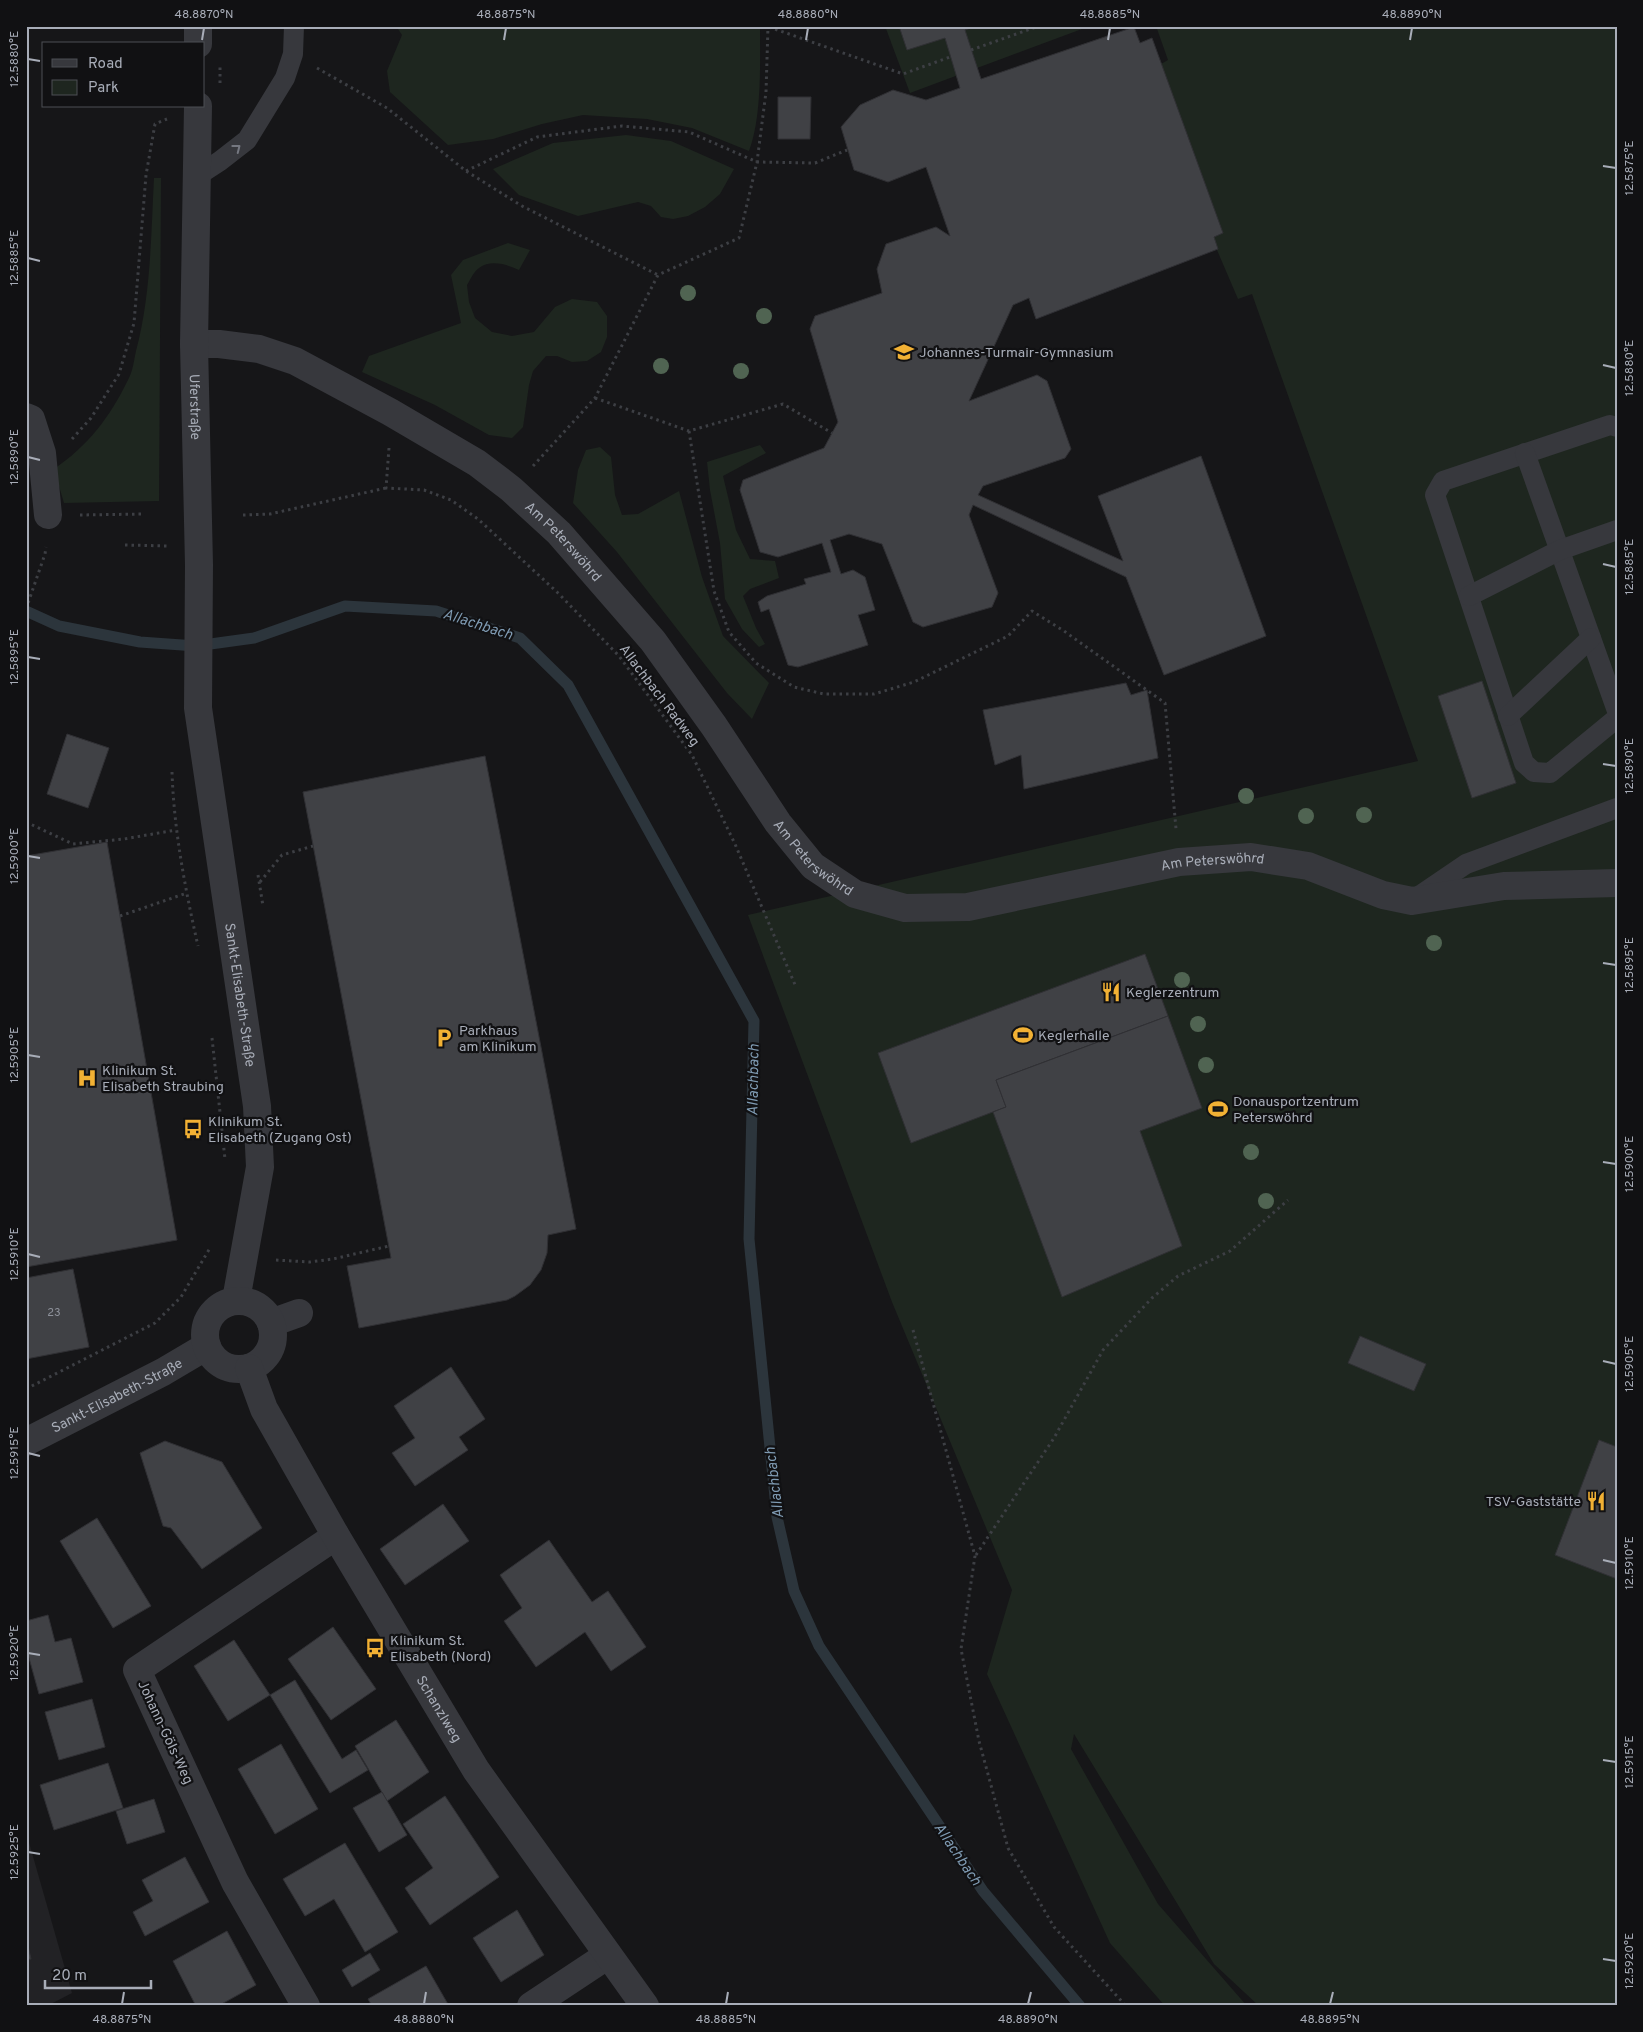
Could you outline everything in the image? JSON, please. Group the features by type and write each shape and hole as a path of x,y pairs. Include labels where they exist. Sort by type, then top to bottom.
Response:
{"street":[{"path":"198,26 198,42"},
{"name":"Uferstraße","path":"198,108 194,344 199,577 198,708"},
{"name":"Am Peterswöhrd","path":"194,344 219,344 259,349 295,361 390,412 477,464 511,489 559,533 653,641 714,726 778,823 813,866 855,894 905,908 968,908 1179,862 1251,857 1308,866 1383,894 1412,901 1504,886 1617,883"},
{"path":"26,417 31,419 42,453 48,515"},
{"name":"Sankt-Elisabeth-Straße","path":"198,708 257,1106 260,1168 238,1291"},
{"path":"238,1291 245,1301 262,1308 271,1323 272,1345 267,1355 259,1363 249,1368 228,1367 212,1356 207,1346 206,1326 210,1316 238,1291"},
{"path":"271,1323 299,1313"},
{"name":"Sankt-Elisabeth-Straße","path":"26,1442 163,1372 207,1346"},
{"name":"Schanzlweg","path":"249,1368 264,1409 336,1536 476,1770 645,2006"},
{"name":"Johann-Göls-Weg","path":"306,2006 235,1882 138,1670 336,1536"},
{"path":"531,2006 608,1955"}],"lane":[{"path":"197,176 247,140 286,78 293,54 294,26"},
{"path":"1617,427 1610,425 1443,481 1435,495 1524,763 1534,772 1550,772 1617,718"},
{"path":"1525,453 1617,711"},
{"path":"1469,596 1560,550 1617,530"},
{"path":"1508,716 1591,638"},
{"path":"1412,901 1466,864 1617,808"}],"path":[{"path":"511,489 595,398 658,275 739,238 757,162 766,92 769,26 903,74 950,57"},
{"path":"971,50 1039,26"},
{"path":"293,54 387,108 466,171 522,206 658,275"},
{"path":"42,453 66,446 91,418 119,374 134,323 146,175 155,124 172,117"},
{"path":"466,171 538,137 622,126 689,132 757,162 814,163 847,150"},
{"path":"595,398 689,431 783,404 832,433"},
{"path":"386,488 390,412"},
{"path":"689,431 714,591 729,632 756,663 794,687 824,694 874,694 914,682 1008,636 1032,611 1064,631 1165,703 1179,862"},
{"name":"Allachbach Radweg","path":"243,515 270,514 386,488 424,490 451,500 478,519 558,593 619,656 692,755 735,844 796,986"},
{"path":"125,545 171,546"},
{"path":"26,609 33,590"},
{"path":"173,791 176,830 186,893 199,951"},
{"path":"26,822 73,844 124,839 176,830"},
{"path":"211,1036 225,1166"},
{"path":"975,1556 1054,1438 1103,1350 1152,1298 1178,1276 1230,1251 1288,1200"},
{"path":"26,1389 155,1323 181,1297 209,1251 212,1241"},
{"path":"273,1260 310,1262 333,1259 389,1246"},
{"path":"913,1330 975,1556 961,1649 979,1741 1008,1848 1054,1927 1126,2006"}],"shaded area":[{"path":"26,1832 72,1993 47,2006 26,2006"}],"green space":[{"path":"396,26 760,26 758,107 749,151 692,128 647,119 583,115 542,124 493,139 448,145 390,92 387,71 402,35"},
{"path":"885,26 1090,26 910,93"},
{"name":"Donausportzentrum Peterswöhrd","path":"1156,26 1617,26 1617,2006 1259,2006 1214,1964 1074,1734 1071,1749 1158,1904 1247,2006 1165,2006 1110,1943 987,1674 1012,1590 892,1302 748,915 1418,761 1252,294 1238,299 1217,250 1214,237 1223,233 1161,64 1168,60"},
{"path":"626,135 671,141 734,169 720,194 705,207 688,216 673,219 661,217 651,206 638,202 578,216 519,195 493,169 553,143"},
{"path":"154,178 161,178 159,501 64,503 54,469 77,451 97,430 121,394 132,369 145,308"},
{"path":"508,243 530,250 519,270 494,263 484,265 477,269 467,285 469,302 475,318 492,332 512,336 534,332 555,307 572,299 597,302 607,316 607,337 601,352 587,361 572,362 557,356 546,356 533,371 523,427 512,438 489,435 435,405 362,372 369,356 461,323 451,275 463,260"},
{"path":"760,445 766,453 723,476 736,530 750,559 775,561 779,578 750,589 743,596 756,628 765,644 759,647 742,629 725,599 720,543 707,462"},
{"path":"600,447 611,457 615,495 622,515 638,514 679,491 702,577 723,636 769,683 752,719 727,693 617,552 573,503 578,470 586,450"}],"building":[{"name":"Johannes-Turmair-Gymnasium","path":"899,26 976,26 965,30 981,79 1134,27 1140,43 1152,38 1223,233 1214,237 1218,249 1036,319 1029,298 1013,305 969,401 1037,375 1047,381 1071,449 1065,458 983,486 978,495 1123,561 1098,496 1201,456 1266,636 1164,675 1126,577 973,505 969,515 998,593 992,607 923,627 913,622 882,544 849,534 830,540 841,574 853,570 865,577 875,610 858,615 868,645 798,667 788,665 769,609 761,612 758,602 767,596 806,584 804,579 831,572 822,543 778,557 760,552 740,490 743,480 824,448 838,422 810,329 815,316 882,293 877,269 886,244 936,227 950,236 926,167 888,182 854,170 841,127 860,105 893,90 926,100 960,88 945,38 907,50"},
{"path":"778,97 811,97 810,139 778,139"},
{"path":"1482,681 1516,783 1472,798 1438,696"},
{"path":"1126,683 1131,695 1147,690 1158,758 1024,789 1021,755 995,765 983,710"},
{"path":"67,734 109,748 88,808 47,794"},
{"name":"Parkhaus am Klinikum","path":"485,756 576,1229 548,1235 547,1253 541,1270 530,1285 507,1300 359,1328 347,1266 391,1258 303,792"},
{"name":"Klinikum St. Elisabeth Straubing","path":"107,842 177,1240 26,1267 26,867 28,867 26,856"},
{"name":"Keglerhalle","path":"1145,954 1168,1016 996,1080 1006,1107 911,1143 878,1053"},
{"path":"1168,1016 1202,1108 1140,1131 1182,1246 1062,1297 993,1112 1006,1107 996,1080"},
{"path":"73,1269 89,1347 26,1359 26,1278"},
{"path":"1360,1336 1426,1364 1414,1391 1348,1363"},
{"path":"451,1367 485,1419 459,1437 468,1450 415,1486 392,1453 415,1438 394,1406"},
{"name":"TSV-Gaststätte","path":"1599,1440 1617,1447 1617,1579 1555,1555"},
{"path":"165,1441 222,1462 262,1528 202,1569 171,1528 163,1526 140,1453"},
{"path":"443,1504 469,1541 405,1585 380,1549"},
{"path":"97,1518 151,1606 113,1628 60,1541"},
{"path":"549,1540 592,1602 608,1591 646,1647 611,1671 585,1632 536,1667 504,1621 522,1608 500,1575"},
{"path":"48,1615 55,1642 71,1638 83,1682 39,1694 26,1647 26,1621"},
{"path":"333,1627 376,1689 331,1720 288,1659"},
{"path":"234,1640 270,1695 228,1721 194,1666"},
{"path":"295,1680 342,1759 356,1750 368,1770 330,1793 270,1695"},
{"path":"92,1699 105,1747 59,1760 45,1712"},
{"path":"396,1720 429,1772 387,1801 355,1746"},
{"path":"281,1744 318,1809 275,1834 238,1769"},
{"path":"108,1763 123,1808 54,1830 40,1785"},
{"path":"382,1792 407,1835 379,1852 353,1808"},
{"path":"445,1796 499,1877 430,1925 405,1888 433,1868 403,1824"},
{"path":"154,1799 165,1832 127,1844 116,1811"},
{"path":"345,1843 398,1932 365,1952 334,1899 305,1916 283,1879"},
{"path":"185,1857 209,1902 145,1936 133,1912 153,1901 142,1880"},
{"path":"517,1910 544,1955 501,1982 473,1938"},
{"path":"227,1931 256,1985 218,2006 196,2006 173,1961"},
{"path":"26,1937 31,1959 26,1960"},
{"path":"370,1953 380,1970 352,1987 342,1970"},
{"path":"426,1966 449,2006 372,2006 368,1999"}],"waterway":[{"name":"Allachbach","path":"26,611 59,626 140,642 196,646 254,638 345,606 436,611 520,638 568,685 754,1021 749,1239 777,1517 794,1591 819,1646 983,1891 1080,2006"}],"place":[{"name":"Johannes-Turmair-Gymnasium","path":"904,352"},
{"name":"Keglerzentrum","path":"1111,992"},
{"name":"Keglerhalle","path":"1023,1035"},
{"name":"Parkhaus am Klinikum","path":"444,1038"},
{"name":"Klinikum St. Elisabeth Straubing","path":"87,1078"},
{"name":"Donausportzentrum Peterswöhrd","path":"1218,1109"},
{"name":"Klinikum St. Elisabeth (Zugang Ost)","path":"193,1129"},
{"name":"TSV-Gaststätte","path":"1596,1501"},
{"name":"Klinikum St. Elisabeth (Nord)","path":"375,1648"}]}
